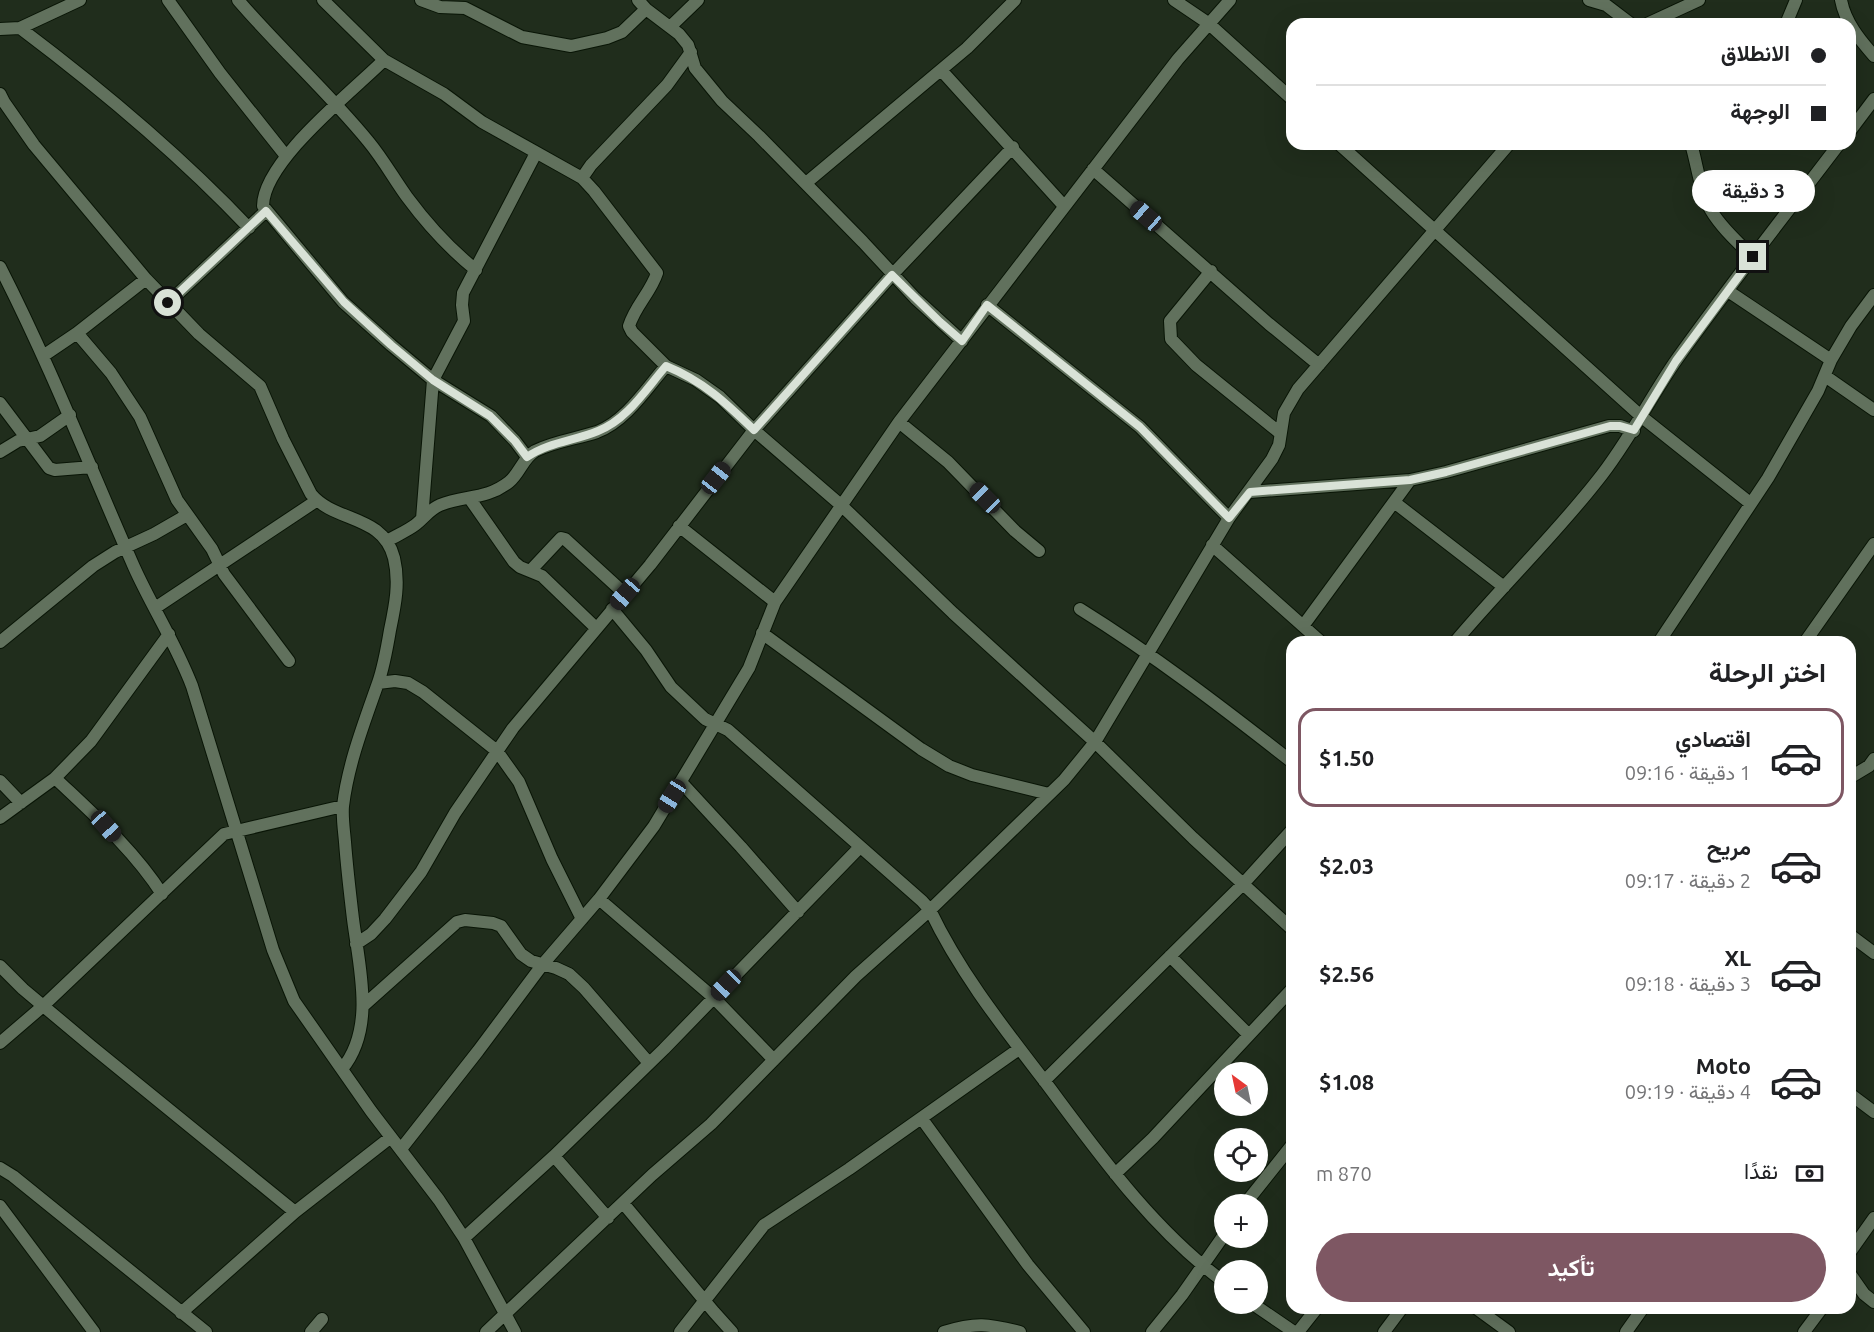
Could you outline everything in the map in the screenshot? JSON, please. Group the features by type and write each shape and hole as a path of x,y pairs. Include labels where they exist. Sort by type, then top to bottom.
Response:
{"street":[{"path":"0,29 20,28 80,0"},
{"path":"168,0 220,73 286,156"},
{"path":"238,0 285,53 336,105 384,162 409,200 450,247 476,270"},
{"path":"323,0 384,60 444,94 482,122 582,178 657,273 655,281 632,317 629,326 632,332 666,366 696,380 720,397 754,430 842,506 953,613 1095,742 1286,923"},
{"path":"421,0 440,7 465,8 522,37 571,46 607,38 622,32 642,5 688,45 695,68 704,81 806,183 892,275 962,341"},
{"path":"670,27 699,0"},
{"path":"806,183 967,48 1015,0"},
{"path":"1174,0 1208,22 1286,94"},
{"path":"401,1149 543,963 599,899 654,826 749,668 775,602 899,422 987,305 1208,22 1230,0"},
{"path":"1590,0 1605,5 1623,18"},
{"path":"1660,18 1699,0"},
{"path":"1788,18 1796,0"},
{"path":"1841,0 1847,18"},
{"path":"20,28 136,121 249,228"},
{"path":"1856,35 1874,57"},
{"path":"582,178 591,165 667,84 691,52"},
{"path":"384,60 286,156 270,181 263,197 263,206 344,302 433,380 490,416 515,441 527,457"},
{"path":"941,70 1064,206"},
{"path":"0,94 34,146 146,279 199,334 260,386 283,439 316,501 364,523 387,541 394,558 397,596 378,683 357,744 343,806 345,848 363,1006 356,1045 349,1061 342,1069"},
{"path":"1856,123 1874,99"},
{"path":"357,944 371,934 385,919 422,872 455,813 513,729 650,565 754,430 892,275 1012,147"},
{"path":"1346,150 1642,417 1750,504"},
{"path":"486,1332 622,1203 711,1124 856,976 930,910 1064,780 1095,742 1212,545 1272,459 1278,445 1284,413 1298,389 1504,150"},
{"path":"1694,150 1703,191 1713,214 1730,235 1753,257"},
{"path":"1460,636 1561,526 1599,479 1634,430 1676,361 1834,150"},
{"path":"422,519 433,380 464,321 463,292 536,153"},
{"path":"1093,170 1319,365"},
{"path":"168,303 266,211"},
{"path":"0,267 70,415 126,547 192,686 273,950 287,988 313,1031 439,1200 464,1238 516,1332"},
{"path":"1211,271 1170,321 1171,339 1196,365 1280,433"},
{"path":"43,356 77,333 146,279"},
{"path":"1728,291 1831,360"},
{"path":"1664,636 1768,478 1818,391 1831,360 1851,326 1874,295"},
{"path":"987,305 1140,427 1229,518"},
{"path":"77,333 111,374 140,417 177,500 212,549 234,588 289,661"},
{"path":"387,541 442,504 488,494 509,482 520,470 527,457 546,446 597,432 610,426 630,408 666,366"},
{"path":"1825,376 1874,410"},
{"path":"0,403 49,468 55,470 92,467"},
{"path":"0,452 27,439 40,436 70,415"},
{"path":"899,422 948,462 1039,551"},
{"path":"1250,492 1410,480 1610,426 1634,430"},
{"path":"1303,626 1410,480"},
{"path":"470,499 514,562 542,576 596,628"},
{"path":"155,608 316,501"},
{"path":"1394,502 1504,587"},
{"path":"0,642 93,566 187,515"},
{"path":"678,526 775,602"},
{"path":"531,570 561,538 565,539 625,594"},
{"path":"1809,636 1874,544"},
{"path":"1212,545 1314,636"},
{"path":"612,609 646,650 671,687 705,719 728,730 922,901 930,910 968,980 1115,1174 1175,1241 1214,1275"},
{"path":"1080,609 1200,691 1286,757"},
{"path":"762,633 921,749 949,766 972,775 1049,794"},
{"path":"0,818 56,778 91,741 169,634"},
{"path":"378,683 395,681 408,683 423,692 497,751 519,782 552,859 582,919"},
{"path":"1856,774 1874,759"},
{"path":"56,778 106,826 162,894"},
{"path":"0,781 21,803"},
{"path":"681,782 798,912"},
{"path":"0,1043 44,1006 224,834 343,806"},
{"path":"1044,1081 1243,884 1286,837"},
{"path":"464,1238 554,1156 649,1063 860,847"},
{"path":"599,899 714,998 774,1060"},
{"path":"363,1006 457,922 465,920 493,923 501,926 521,954 531,961 543,963 569,974 649,1063"},
{"path":"1856,940 1874,953"},
{"path":"1170,956 1249,1035"},
{"path":"0,966 44,1006 295,1212"},
{"path":"1115,1174 1153,1138 1286,995"},
{"path":"681,1332 764,1225 922,1119 1019,1049"},
{"path":"1856,1098 1874,1112"},
{"path":"922,1119 1028,1265 1084,1332"},
{"path":"181,1313 295,1212 392,1137"},
{"path":"1253,1194 1286,1153"},
{"path":"554,1156 608,1218"},
{"path":"0,1168 13,1176 206,1332"},
{"path":"622,1203 732,1332"},
{"path":"0,1206 94,1332"},
{"path":"1856,1241 1874,1218"},
{"path":"1152,1332 1214,1248"},
{"path":"1856,1283 1864,1294 1874,1302"},
{"path":"1268,1314 1296,1332 1312,1314"},
{"path":"1384,1332 1398,1314"},
{"path":"1484,1314 1509,1332"},
{"path":"1626,1332 1639,1314"},
{"path":"1804,1332 1818,1314"},
{"path":"311,1332 322,1319"},
{"path":"944,1332 983,1324 1020,1332"}],"route":[{"path":"168,303 266,211 344,302 433,380 490,416 515,441 527,457 546,446 597,432 610,426 630,408 666,366 696,380 720,397 754,430 892,275 962,341 987,305 1140,427 1197,488 1229,518 1250,492 1410,480 1610,426 1634,430 1676,361 1753,257"}]}
